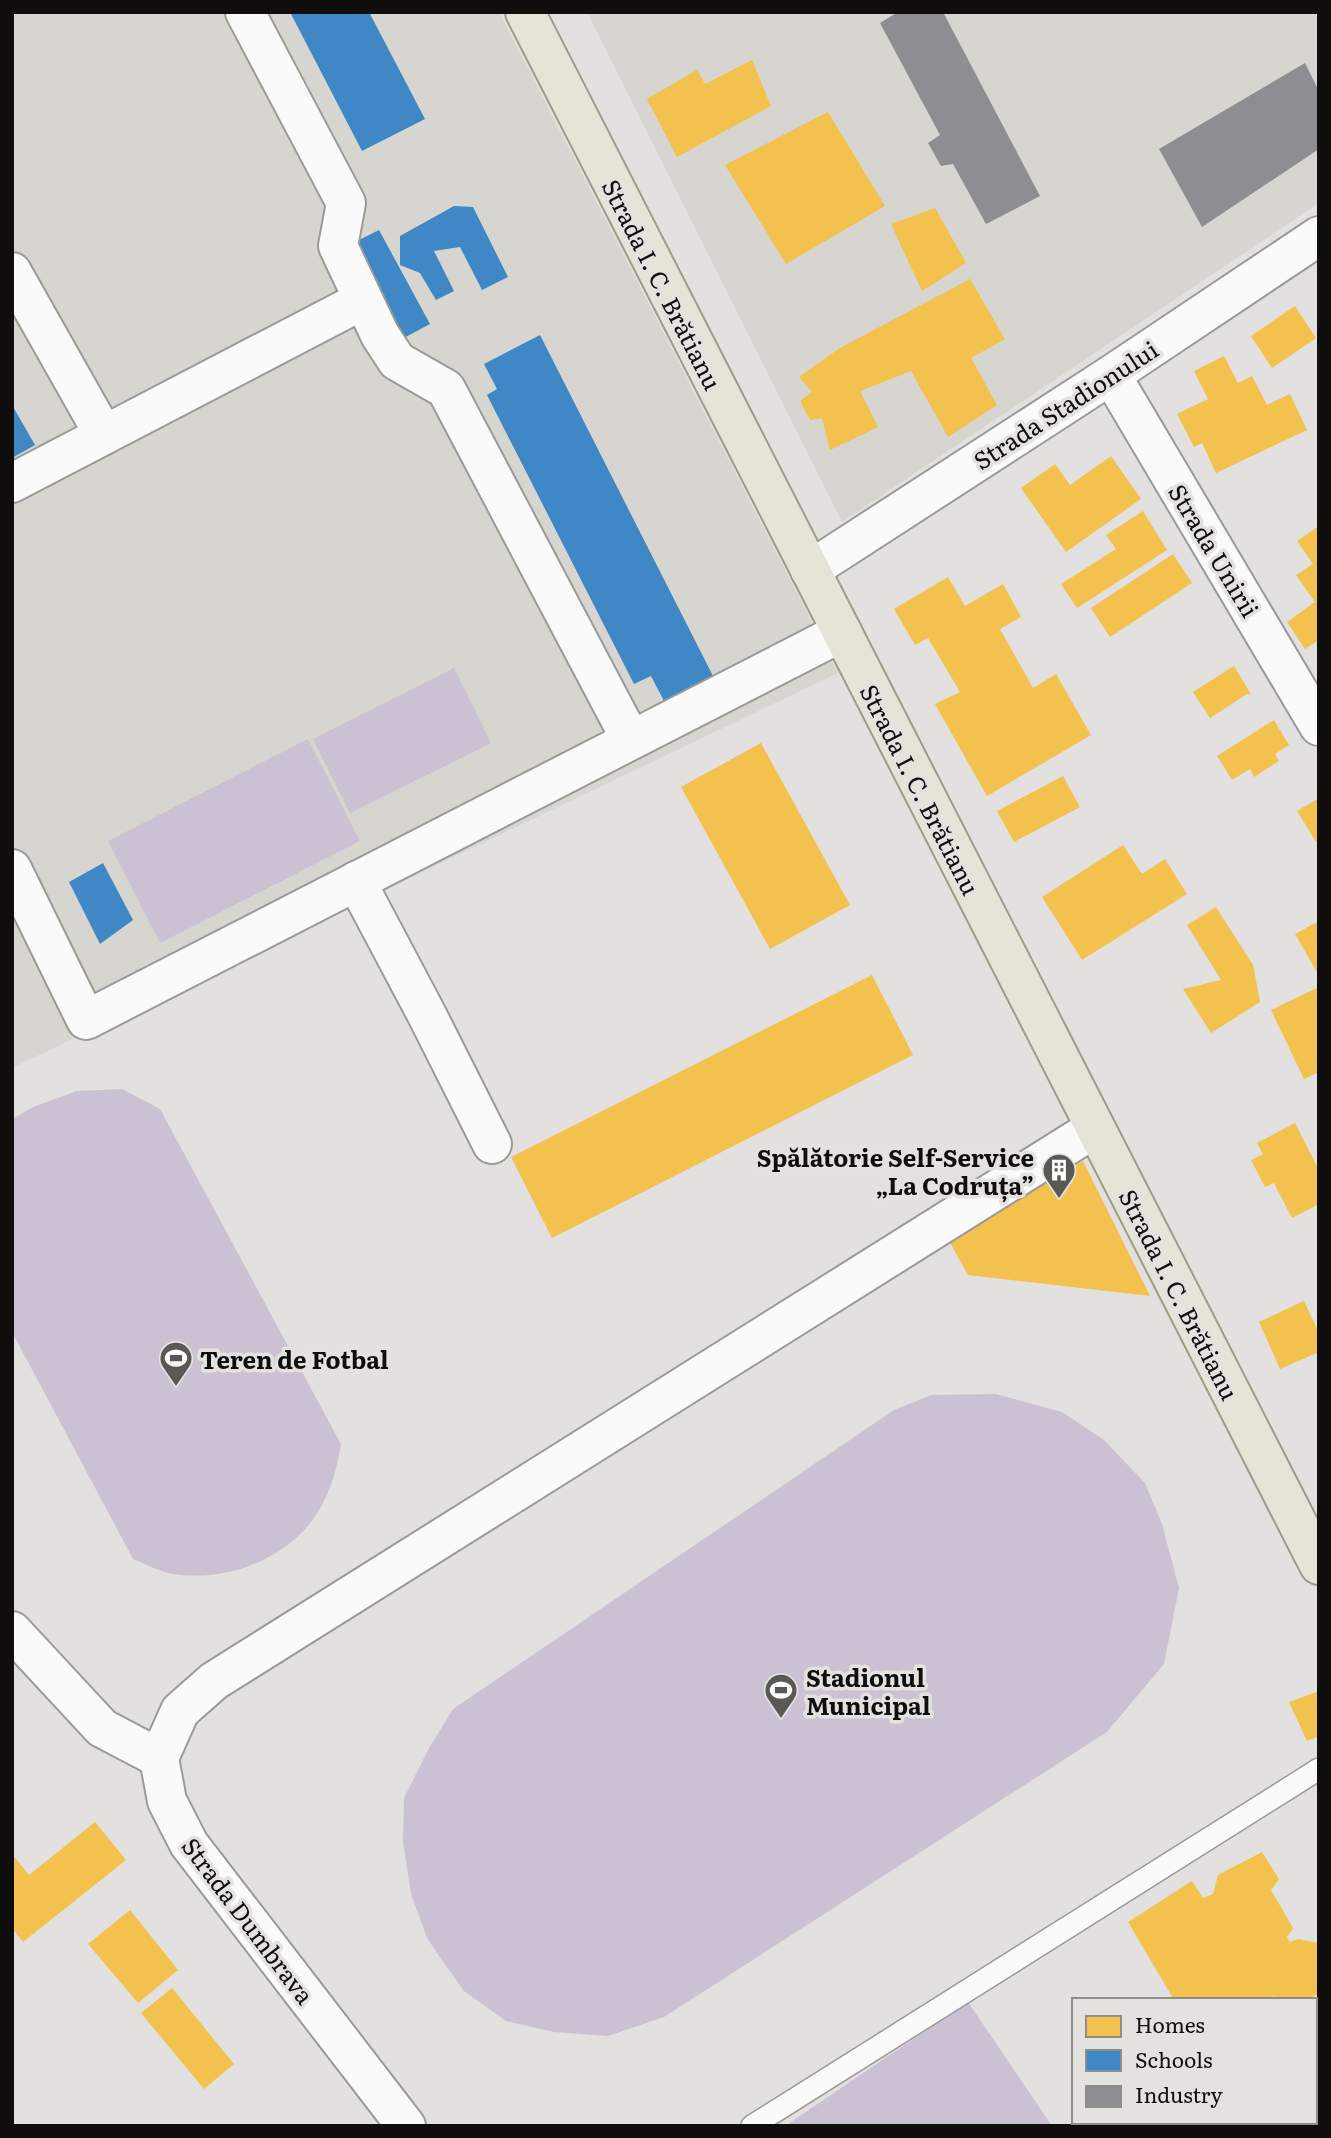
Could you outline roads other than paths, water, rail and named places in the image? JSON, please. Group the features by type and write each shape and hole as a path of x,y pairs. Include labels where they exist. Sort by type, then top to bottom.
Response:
{"main road":[{"name":"Strada I. C. Brătianu","path":"525,12 1319,1565"}],"street":[{"path":"245,12 346,203 338,246 380,335 397,362 446,389 631,740"},
{"name":"Strada Stadionului","path":"810,570 1111,375 1319,236"},
{"path":"12,272 104,435"},
{"path":"12,484 363,300"},
{"name":"Strada Unirii","path":"1111,375 1319,726"},
{"path":"12,869 86,1020 842,632"},
{"path":"356,881 492,1144"},
{"path":"12,1631 102,1728 159,1758 180,1711 214,1681 1095,1128"},
{"name":"Strada Dumbrava","path":"159,1758 167,1801 189,1844 405,2126"}],"lane":[{"path":"752,2126 1319,1769"}],"place":[{"name":"Spălătorie Self-Service „La Codruța”","path":"1059,1200"},
{"name":"Teren de Fotbal","path":"176,1388"},
{"name":"Stadionul Municipal","path":"781,1720"}]}
